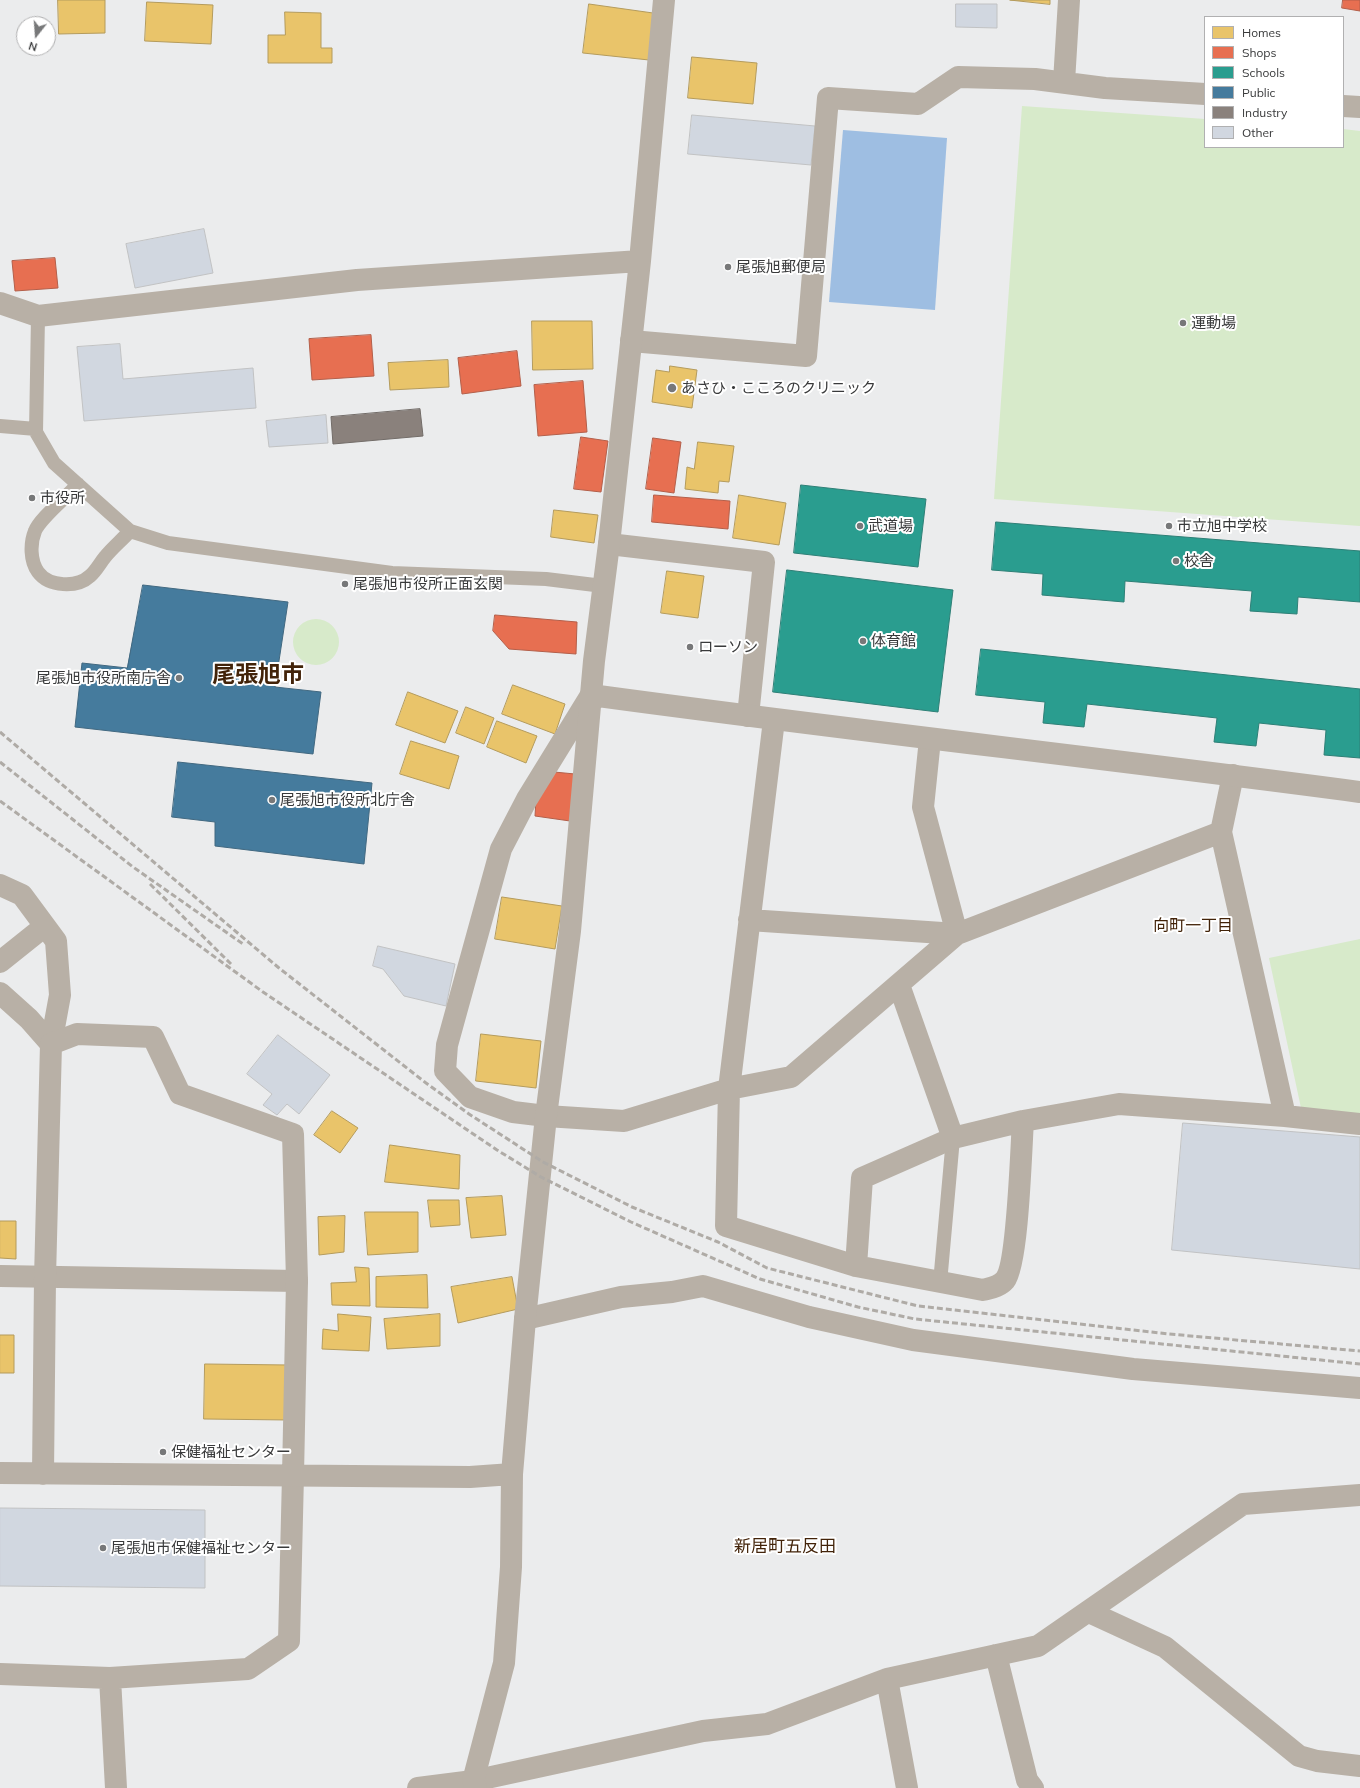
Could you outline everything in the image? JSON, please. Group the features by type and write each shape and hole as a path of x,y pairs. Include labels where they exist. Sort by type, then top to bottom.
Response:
{"street":[{"path":"475,1785 504,1662 511,1567 512,1474 525,1319 541,1177 546,1116 570,931 591,695 640,261 664,0"},
{"path":"1064,82 1070,0"},
{"path":"631,341 806,356 828,98 918,104 958,77 1035,79 1106,88 1204,94"},
{"path":"1344,106 1360,108"},
{"path":"0,304 38,316 357,280 640,261"},
{"path":"609,544 764,562 748,716"},
{"path":"591,695 774,720 1232,775 1360,792"},
{"path":"591,695 527,799 501,849 447,1045 445,1071 470,1097 513,1112 546,1116 624,1121 729,1089 791,1077 957,934 1221,832"},
{"path":"774,720 729,1089 726,1226 856,1266 940,1284 983,1290 996,1287 1005,1280 1013,1256 1023,1121"},
{"path":"930,739 923,807 957,934"},
{"path":"1232,775 1221,832 1285,1116"},
{"path":"0,885 22,895 56,941 60,995 51,1044 45,1278 43,1474"},
{"path":"749,920 957,934"},
{"path":"0,962 45,926"},
{"path":"899,985 954,1138"},
{"path":"0,992 29,1019 51,1044"},
{"path":"0,1674 110,1678 248,1669 289,1641 297,1281 293,1134 180,1094 153,1037 77,1034 51,1044"},
{"path":"856,1266 862,1178 954,1138 1023,1121 1120,1104 1285,1116 1360,1124"},
{"path":"0,1276 45,1278 297,1281"},
{"path":"525,1319 621,1297 672,1292 704,1286 809,1317 913,1340 1133,1369 1360,1388"},
{"path":"0,1473 470,1477 512,1474"},
{"path":"418,1788 475,1785 703,1731 767,1724 887,1679 1038,1646 1243,1504 1360,1495"},
{"path":"1089,1612 1165,1648 1299,1756 1317,1761 1360,1766"},
{"path":"996,1655 1028,1780 1033,1788"},
{"path":"110,1678 116,1788"},
{"path":"887,1679 907,1788"}],"lane":[{"path":"38,316 36,432 54,463 78,484 90,497 130,531 168,543 392,573 546,579 603,586"},
{"path":"0,426 36,429"},
{"path":"78,484 42,521 35,531 32,544 32,557 38,572 47,579 63,585 76,584 90,577 106,556 130,531"},
{"path":"940,1284 954,1138"}],"green space":[{"name":"運動場","path":"1022,106 1204,119 1204,148 1344,148 1344,129 1360,131 1360,526 994,499"},
{"path":"316,619 329,623 335,629 339,642 335,655 329,661 316,665 303,661 297,655 293,642 297,629 303,623"},
{"path":"1360,939 1360,1114 1301,1108 1269,958"}],"water":[{"path":"843,130 947,138 935,310 829,302"}],"building: Homes":[{"path":"58,0 105,0 105,33 59,34"},
{"path":"1010,0 1050,0 1050,4"},
{"path":"147,2 213,5 211,44 145,41"},
{"path":"589,4 653,13 649,60 583,53"},
{"path":"285,12 321,13 321,48 332,48 332,63 268,63 268,35 285,35"},
{"path":"692,57 757,63 753,104 688,98"},
{"path":"532,321 592,321 593,369 533,370"},
{"path":"448,360 449,387 390,390 388,363"},
{"path":"670,366 697,370 692,408 652,402 656,370 669,372"},
{"path":"698,442 734,446 729,482 719,481 718,493 685,489 687,467 694,469"},
{"path":"739,495 786,503 779,545 733,538"},
{"path":"554,510 598,515 594,543 551,537"},
{"path":"667,571 704,576 698,618 661,613"},
{"path":"513,685 565,704 555,734 502,714"},
{"path":"408,692 458,711 445,743 396,725"},
{"path":"466,707 494,718 484,744 456,733"},
{"path":"497,721 537,736 526,763 487,747"},
{"path":"411,741 459,756 449,789 400,774"},
{"path":"502,897 562,906 555,949 495,939"},
{"path":"481,1034 541,1041 536,1088 476,1081"},
{"path":"332,1111 358,1128 340,1153 314,1135"},
{"path":"390,1145 460,1155 459,1189 385,1182"},
{"path":"502,1196 506,1235 471,1238 466,1198"},
{"path":"428,1200 459,1200 460,1225 431,1227"},
{"path":"365,1212 418,1212 418,1252 368,1255"},
{"path":"345,1216 344,1252 319,1255 318,1217"},
{"path":"0,1221 16,1221 16,1259 0,1258"},
{"path":"355,1267 369,1268 370,1306 332,1305 331,1283 356,1282"},
{"path":"427,1275 428,1308 376,1307 376,1277"},
{"path":"512,1277 518,1309 458,1323 451,1287"},
{"path":"338,1314 371,1317 369,1351 322,1349 323,1329 338,1331"},
{"path":"440,1314 440,1346 387,1349 384,1319"},
{"path":"0,1335 14,1335 14,1373 0,1373"},
{"path":"205,1364 289,1365 288,1420 204,1419"}],"building: Shops":[{"path":"1343,0 1360,0 1360,11 1342,8"},
{"path":"55,258 58,288 15,291 12,261"},
{"path":"371,335 374,376 312,380 309,339"},
{"path":"517,351 521,386 462,394 458,358"},
{"path":"583,381 587,432 538,436 534,385"},
{"path":"581,437 608,441 601,492 574,489"},
{"path":"653,438 681,442 674,493 646,489"},
{"path":"654,495 730,501 728,529 652,522"},
{"path":"495,615 577,622 576,654 509,649 493,631"},
{"path":"554,772 575,774 570,821 535,816 536,799"}],"building: Schools":[{"name":"武道場","path":"801,485 926,499 918,567 794,553"},
{"name":"校舎","path":"996,522 1360,551 1360,602 1298,597 1297,614 1250,611 1252,591 1125,581 1124,602 1042,595 1043,574 992,570"},
{"name":"体育館","path":"787,570 953,590 938,712 773,692"},
{"path":"981,649 1360,689 1360,758 1324,755 1326,730 1259,723 1256,746 1214,742 1217,718 1087,704 1084,727 1043,723 1045,702 976,695"}],"building: Public":[{"name":"尾張旭市役所南庁舎","path":"143,585 288,602 275,687 321,692 313,754 75,727 82,663 127,668"},
{"name":"尾張旭市役所北庁舎","path":"178,762 372,783 364,864 215,846 215,822 172,817"}],"building: Industry":[{"path":"420,409 423,436 333,444 331,417"}],"building: Other":[{"path":"956,4 997,4 997,28 956,27"},
{"path":"692,115 815,126 811,165 688,154"},
{"path":"204,229 213,273 135,288 126,244"},
{"path":"120,344 123,379 253,368 256,408 84,421 77,347"},
{"path":"326,415 328,443 269,447 266,421"},
{"path":"378,946 455,964 446,1006 404,996 383,969 373,966"},
{"path":"278,1035 330,1075 299,1114 287,1104 277,1115 263,1105 272,1094 247,1074"},
{"path":"1183,1123 1360,1137 1360,1269 1172,1250"},
{"name":"尾張旭市保健福祉センター","path":"0,1508 205,1510 205,1588 0,1586"}],"railway":[{"path":"0,732 279,968 426,1083 469,1114 543,1162 632,1207 718,1242 767,1268 918,1306 1169,1334 1360,1351"},
{"path":"0,762 133,867 243,944"},
{"path":"0,801 263,992 497,1150 541,1177 631,1222 760,1279 858,1307 915,1319 1360,1364"},
{"path":"150,884 231,964"}],"place":[{"name":"尾張旭郵便局","path":"728,267"},
{"name":"運動場","path":"1183,323"},
{"name":"あさひ・こころのクリニック","path":"672,388"},
{"name":"市役所","path":"32,498"},
{"name":"武道場","path":"860,526"},
{"name":"市立旭中学校","path":"1169,526"},
{"name":"校舎","path":"1176,561"},
{"name":"尾張旭市役所正面玄関","path":"345,584"},
{"name":"体育館","path":"863,641"},
{"name":"ローソン","path":"690,647"},
{"name":"尾張旭市役所南庁舎","path":"179,678"},
{"name":"尾張旭市役所北庁舎","path":"272,800"},
{"name":"保健福祉センター","path":"163,1452"},
{"name":"尾張旭市保健福祉センター","path":"103,1548"}],"district":[{"name":"尾張旭市","path":"258,675"},
{"name":"向町一丁目","path":"1193,926"},
{"name":"新居町五反田","path":"785,1547"}]}
